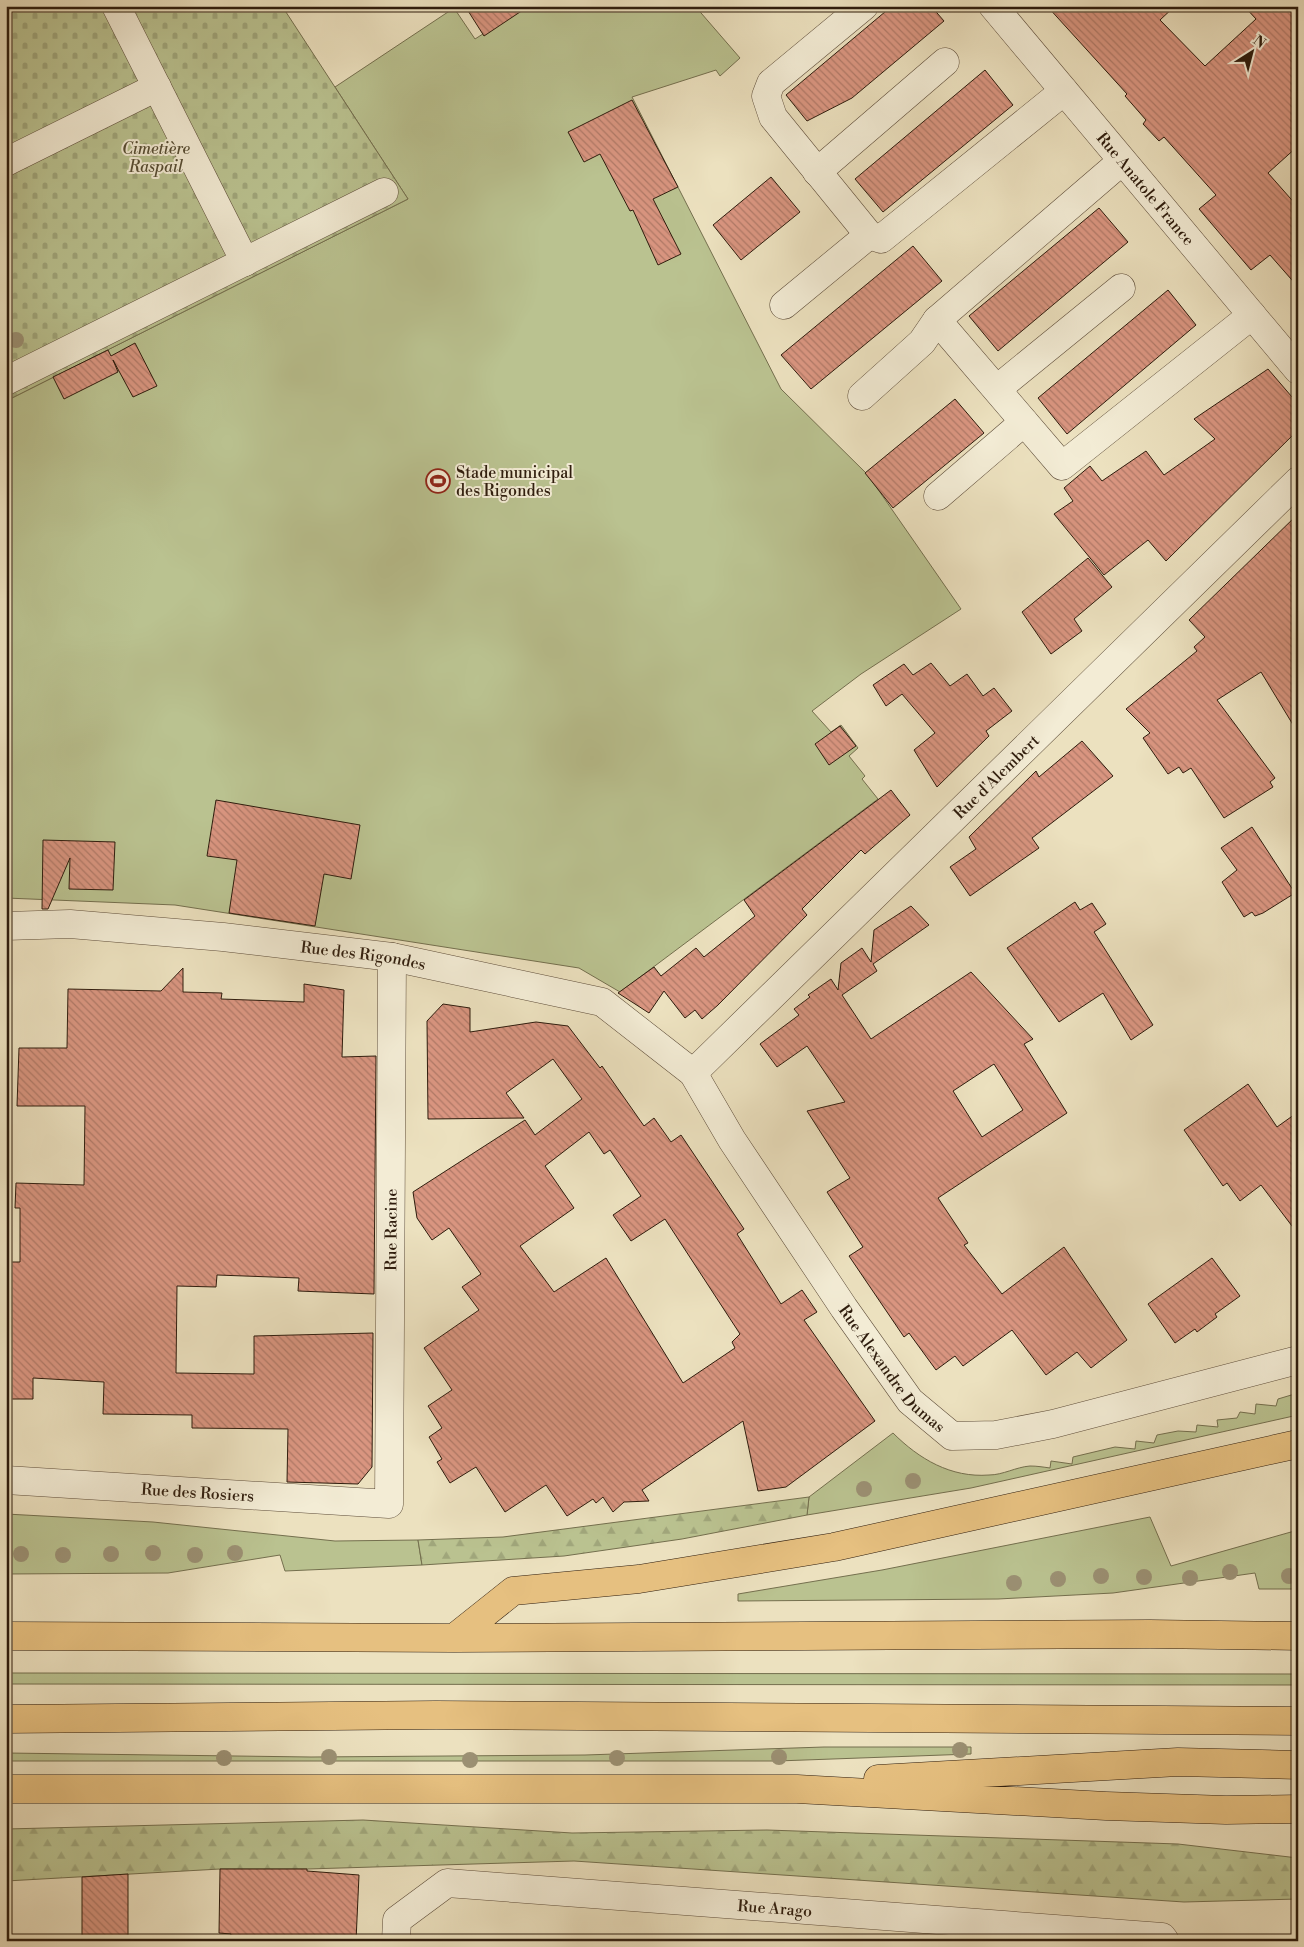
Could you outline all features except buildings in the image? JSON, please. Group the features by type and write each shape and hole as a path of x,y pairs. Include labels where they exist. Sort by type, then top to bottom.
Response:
{"highway":[{"path":"454,1638 513,1591 639,1580 834,1547 1298,1444"},
{"path":"6,1636 454,1638 1150,1634 1298,1636"},
{"path":"6,1720 446,1715 1298,1721"},
{"path":"798,1789 836,1781 1178,1762 1298,1765"},
{"path":"6,1789 798,1789 1106,1806 1226,1810 1298,1809"}],"street":[{"path":"116,6 245,262"},
{"path":"864,6 771,83 766,96 773,117 869,235 881,239 1064,91"},
{"name":"Rue Anatole France","path":"993,6 1298,370"},
{"path":"817,172 945,62"},
{"path":"6,162 157,87"},
{"path":"862,396 922,342 937,320 1122,162"},
{"path":"6,381 384,192"},
{"path":"784,305 869,235"},
{"path":"996,389 1121,288"},
{"path":"937,320 1062,466 1252,315"},
{"path":"938,496 1024,422"},
{"name":"Rue d'Alembert","path":"693,1072 1298,481"},
{"name":"Rue des Rigondes","path":"6,926 79,925 392,956 602,1002 693,1072"},
{"name":"Rue Racine","path":"389,1504 392,956"},
{"name":"Rue Alexandre Dumas","path":"693,1072 732,1140 844,1308 910,1401 952,1436 996,1435 1053,1424 1298,1360"},
{"name":"Rue des Rosiers","path":"6,1480 389,1504"},
{"name":"Rue Arago","path":"397,1930 447,1883 1162,1937 1165,1941"}],"green space":[{"name":"Cimetière Raspail","path":"6,6 282,6 408,199 6,401"},
{"path":"527,6 695,6 740,58 720,76 716,70 632,97 781,389 868,475 961,609 861,674 812,711 831,732 841,725 858,748 849,756 865,776 862,779 878,799 620,992 579,968 175,905 6,898 6,401 408,199 335,87 454,8 475,39"},
{"path":"1298,1393 1298,1415 971,1488 807,1515 809,1497 893,1433 914,1451 936,1465 962,1473 994,1475 1030,1466 1050,1468 1051,1461 1072,1464 1073,1457 1115,1447 1135,1449 1136,1441 1154,1443 1157,1435 1178,1431 1196,1432 1197,1425 1218,1427 1217,1420 1237,1418 1240,1412 1255,1414 1256,1404 1276,1406 1278,1399"},
{"path":"809,1497 807,1515 682,1539 564,1556 422,1565 418,1540 503,1537"},
{"path":"6,1514 153,1522 335,1541 418,1540 422,1565 285,1571 280,1555 168,1573 6,1574"},
{"path":"1150,1517 1171,1566 1298,1530 1298,1589 1259,1589 1255,1573 1113,1593 998,1599 738,1601 738,1594 882,1570"},
{"path":"6,1673 1298,1674 1298,1685 6,1684"},
{"path":"824,1747 971,1747 971,1754 777,1761 6,1761 6,1753 311,1757 585,1755"},
{"path":"363,1820 572,1833 767,1830 1178,1844 1298,1858 1298,1899 1184,1902 574,1861 307,1869 220,1869 6,1881 6,1829"}],"place":[{"name":"Stade municipal des Rigondes","path":"438,481"}]}
